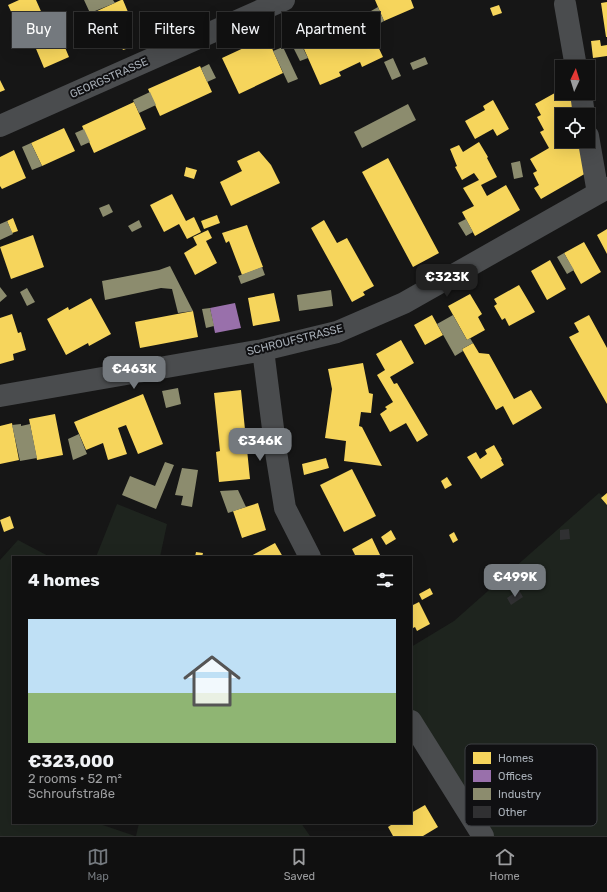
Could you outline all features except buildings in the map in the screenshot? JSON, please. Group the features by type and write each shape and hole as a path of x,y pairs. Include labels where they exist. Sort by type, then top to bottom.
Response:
{"street":[{"name":"GEORGSTRASSE","path":"0,126 284,0"},
{"path":"565,4 575,60"},
{"path":"591,148 602,190"},
{"name":"SCHROUFSTRASSE","path":"0,396 263,350 337,332 404,303 602,190"},
{"path":"263,350 285,508 309,556"},
{"path":"412,723 465,807"},
{"path":"477,826 483,836"}],"shaded area":[{"path":"599,493 607,501 607,836 488,836 482,826 597,826 597,744 465,744 465,799 412,713 412,646 454,621"},
{"path":"117,504 167,524 160,556 96,556"},
{"path":"18,540 48,556 12,556 12,824 100,824 135,836 0,836 0,560"},
{"path":"139,824 302,824 310,836 136,836"}]}
